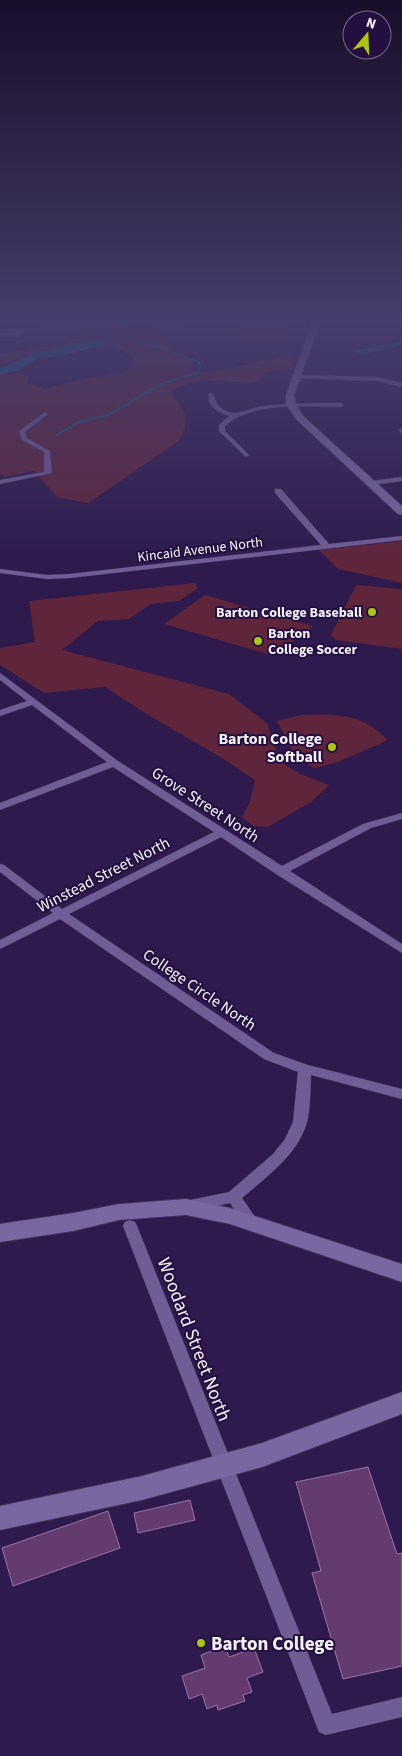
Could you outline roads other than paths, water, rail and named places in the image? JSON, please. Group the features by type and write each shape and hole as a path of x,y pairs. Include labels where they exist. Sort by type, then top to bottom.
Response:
{"street":[{"path":"212,402 214,406 221,411 234,415"},
{"path":"291,402 292,407 300,418 402,512"},
{"path":"246,455 222,431 222,424 234,415 254,410 342,405"},
{"path":"0,482 48,473 47,451 24,439 22,431 45,414"},
{"path":"371,483 402,479"},
{"path":"278,492 327,547"},
{"name":"Kincaid Avenue North","path":"0,571 48,577 70,576 402,538"},
{"name":"Grove Street North","path":"0,676 114,764 402,949"},
{"path":"0,713 33,702"},
{"path":"0,807 114,764"},
{"path":"280,872 356,832 382,821 402,816"},
{"name":"Winstead Street North","path":"0,945 220,833"},
{"name":"College Circle North","path":"0,867 61,914 269,1056 305,1069 402,1094"},
{"path":"0,1233 72,1222 119,1212 186,1207 233,1197 278,1158 290,1142 302,1114 305,1069"},
{"path":"233,1197 253,1224"},
{"path":"186,1207 230,1216 402,1273"},
{"name":"Woodard Street North","path":"130,1226 326,1726 402,1707"},
{"path":"0,1518 142,1488 262,1455 402,1404"}],"waterway":[{"path":"57,435 79,422 108,415 130,402"}],"place":[{"name":"Barton College Baseball","path":"372,612"},
{"name":"Barton College Soccer","path":"258,641"},
{"name":"Barton College Softball","path":"332,747"},
{"name":"Barton College","path":"201,1643"}]}
